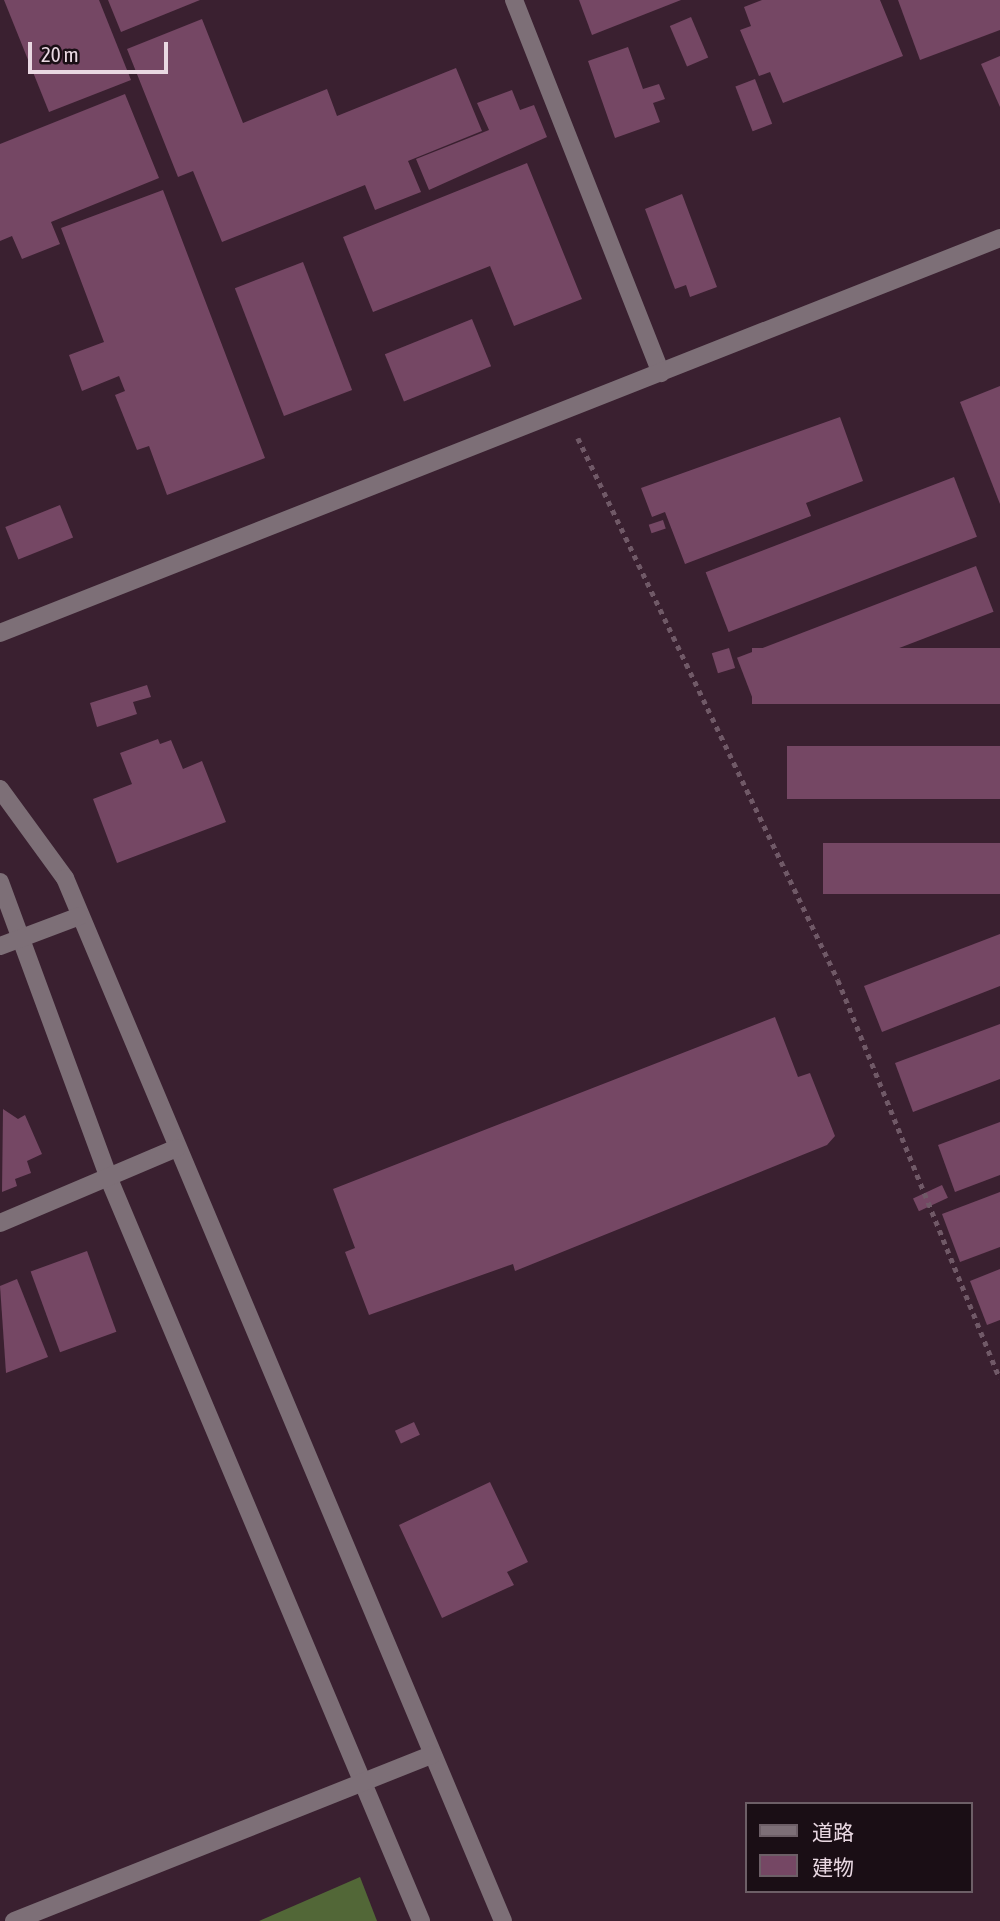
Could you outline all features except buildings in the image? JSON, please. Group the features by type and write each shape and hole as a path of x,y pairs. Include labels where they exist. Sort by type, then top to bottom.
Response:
{"street":[{"path":"514,0 661,373"},
{"path":"0,633 563,406 661,373 1000,237"},
{"path":"0,789 65,878 503,1921"},
{"path":"0,882 23,938 109,1179 421,1921"},
{"path":"0,946 80,916"},
{"path":"0,1223 177,1148"},
{"path":"13,1921 365,1784 432,1755"}],"path":[{"path":"563,406 838,980 1000,1378"}],"green space":[{"path":"360,1877 377,1921 259,1921"}]}
